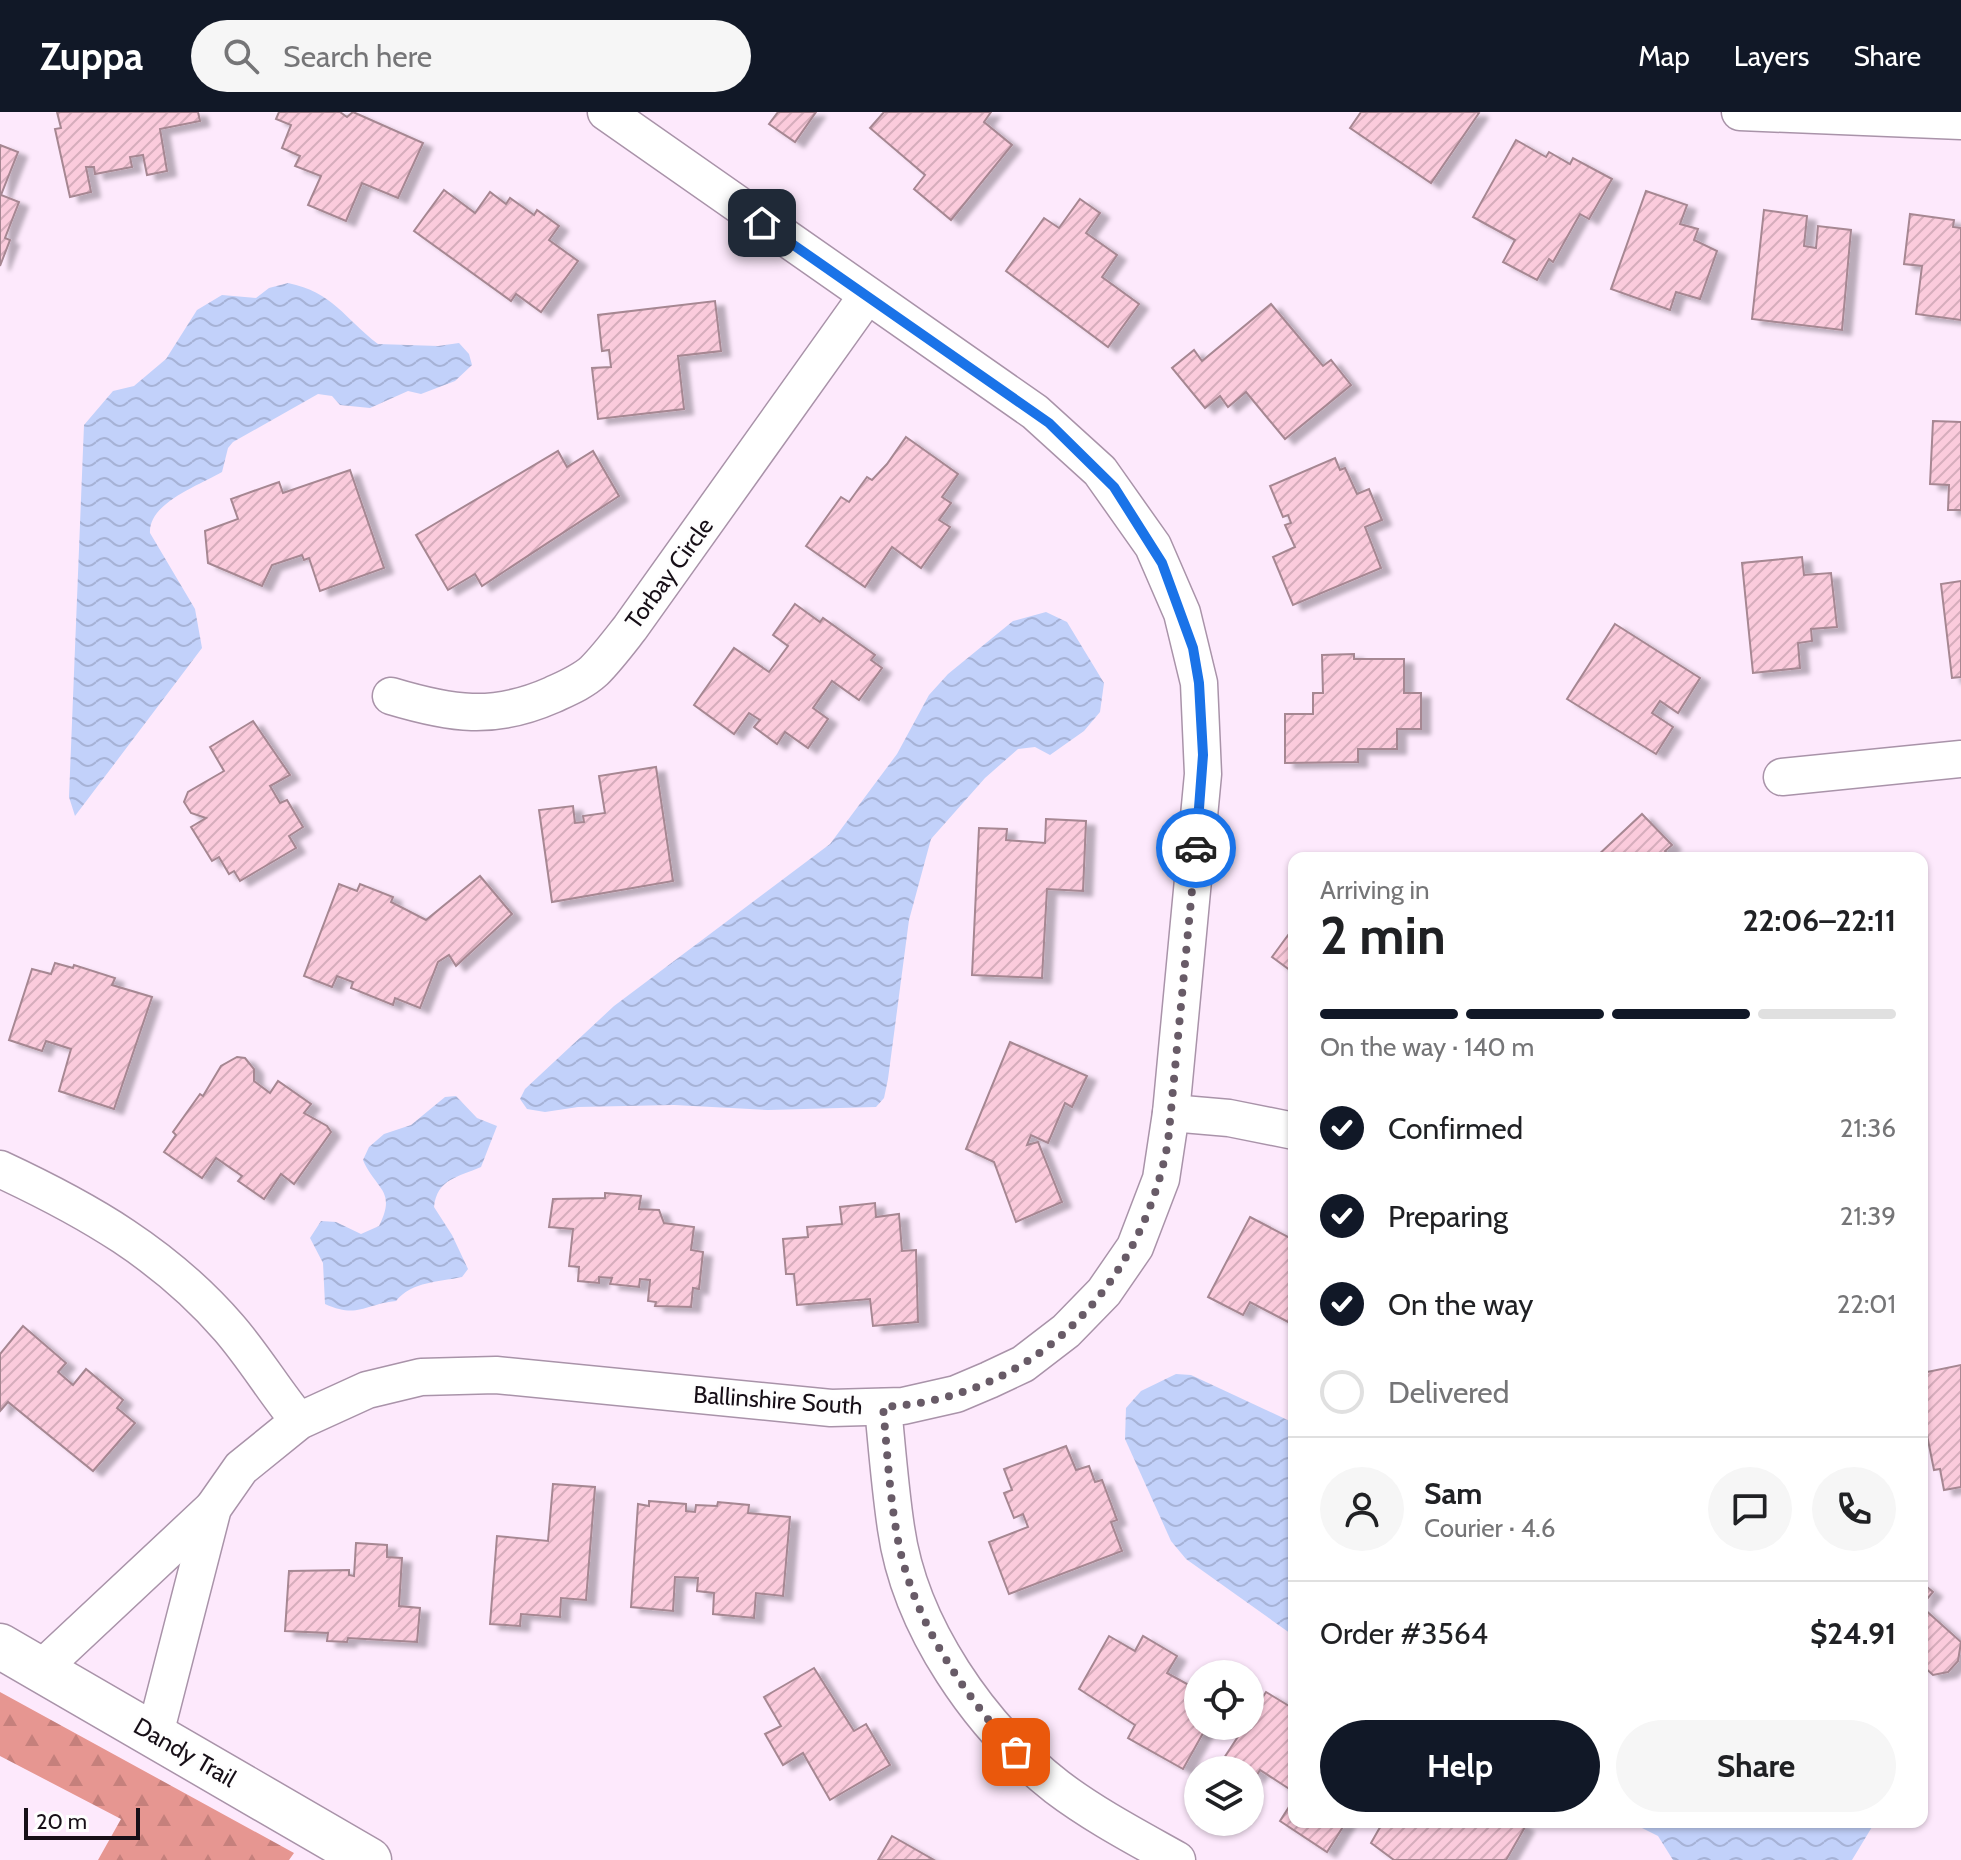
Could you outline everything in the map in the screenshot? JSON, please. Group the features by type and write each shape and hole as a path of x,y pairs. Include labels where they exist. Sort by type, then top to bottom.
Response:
{"street":[{"name":"Ballinshire South","path":"155,1734 213,1508 241,1468 299,1421 386,1385 421,1377 466,1375 831,1408 883,1407 956,1394 1023,1364 1080,1319 1104,1292 1135,1247 1161,1179 1171,1113 1203,774 1199,683 1182,613 1162,563 1114,487 1075,446 1035,412 866,297 606,112"},
{"path":"1740,112 1961,121"},
{"name":"Torbay Circle","path":"391,696 442,712 477,714 521,708 577,684 594,672 630,628 866,297"},
{"path":"1782,777 1961,759"},
{"path":"1171,1113 1229,1118 1288,1130"},
{"path":"0,1169 95,1215 168,1266 232,1331 299,1421"},
{"path":"883,1407 890,1494 905,1566 924,1618 959,1682 992,1726 1039,1772 1090,1810 1177,1860"},
{"path":"41,1669 213,1508"},
{"name":"Dandy Trail","path":"0,1646 369,1860"}],"green space":[{"path":"0,1692 294,1853 289,1860 98,1860 121,1819 0,1756"}],"water":[{"path":"288,283 327,299 378,344 438,346 459,343 469,354 472,365 455,381 421,394 408,391 370,408 340,405 332,396 318,394 233,442 228,448 222,472 177,496 157,513 150,533 195,609 202,648 75,816 69,797 84,425 113,391 134,386 166,359 197,310 222,295 256,298 269,288"},
{"path":"1046,612 1067,622 1104,683 1100,712 1084,731 1050,755 1035,747 1018,749 985,778 931,839 909,920 888,1079 884,1098 876,1107 768,1110 674,1105 578,1107 545,1112 527,1109 520,1099 525,1089 614,1006 830,844 897,754 929,695 948,674 1013,621"},
{"path":"456,1096 477,1118 497,1126 481,1167 444,1185 439,1190 434,1207 468,1269 462,1277 418,1286 396,1301 354,1310 325,1304 323,1263 310,1238 321,1221 336,1222 361,1234 379,1226 386,1205 385,1197 363,1160 369,1147 384,1134 411,1125 445,1097"},
{"path":"1176,1374 1191,1375 1288,1420 1288,1632 1186,1559 1171,1541 1125,1439 1126,1408 1141,1391"},
{"path":"1642,1828 1871,1828 1852,1860 1673,1860 1658,1836"}],"building":[{"path":"57,112 198,112 200,121 160,129 167,171 147,175 143,155 130,157 132,167 95,174 94,167 86,167 91,192 70,197 55,129 61,128"},
{"path":"279,112 340,112 347,117 353,112 423,143 398,198 362,183 346,221 308,205 321,176 295,166 300,156 282,148 291,125 276,119"},
{"path":"778,112 816,112 795,142 769,124"},
{"path":"884,112 991,112 984,122 1012,145 951,220 914,189 925,175 870,128"},
{"path":"1361,112 1479,113 1431,183 1350,128"},
{"path":"1516,140 1546,157 1549,152 1570,164 1573,158 1612,179 1589,219 1580,214 1553,262 1549,259 1537,280 1503,262 1515,240 1473,217"},
{"path":"0,145 18,152 1,195 19,202 5,238 10,240 0,266"},
{"path":"444,190 475,213 490,192 506,204 510,198 534,215 537,210 559,226 549,240 578,261 541,312 516,294 511,301 414,231"},
{"path":"1646,191 1687,205 1680,224 1698,229 1694,240 1717,251 1700,299 1676,292 1670,310 1611,289"},
{"path":"1080,199 1100,213 1086,233 1117,255 1102,277 1139,304 1108,347 1006,271 1044,218 1059,228"},
{"path":"1764,210 1807,216 1804,246 1816,248 1818,226 1851,230 1842,330 1752,319"},
{"path":"1910,214 1954,220 1953,227 1961,228 1961,320 1916,314 1922,266 1904,264"},
{"path":"715,301 721,351 678,356 684,409 598,419 592,368 611,367 609,350 602,351 598,315"},
{"path":"1271,304 1323,366 1331,360 1351,385 1285,439 1246,392 1228,407 1220,396 1205,408 1172,368 1194,350 1202,361"},
{"path":"1933,421 1961,422 1961,510 1948,510 1949,485 1930,484"},
{"path":"906,437 958,474 942,497 951,503 939,520 950,527 921,568 892,547 865,587 806,546 841,497 849,502 867,477 872,480 887,464"},
{"path":"558,451 567,467 593,451 619,496 482,586 475,574 448,590 416,535"},
{"path":"1335,458 1340,470 1345,468 1357,494 1369,489 1382,520 1365,527 1381,568 1293,605 1273,557 1295,547 1285,525 1291,523 1288,515 1283,517 1270,486"},
{"path":"350,470 384,568 320,591 309,558 304,560 302,555 272,565 262,586 208,563 205,531 238,519 231,499 279,482 283,493"},
{"path":"1802,557 1804,575 1831,573 1837,627 1811,629 1812,641 1798,643 1800,668 1753,673 1742,563"},
{"path":"1961,581 1961,677 1952,678 1941,584"},
{"path":"795,604 820,622 823,618 875,655 871,660 882,668 859,700 832,681 813,708 828,719 808,748 785,732 777,744 754,727 760,720 749,713 734,734 694,705 734,648 769,672 788,646 773,635"},
{"path":"1615,624 1700,678 1678,713 1660,701 1652,713 1673,727 1656,754 1567,699"},
{"path":"1354,654 1354,659 1404,659 1404,693 1421,693 1421,729 1397,729 1397,749 1358,749 1358,762 1285,763 1285,714 1313,714 1313,693 1323,693 1322,655"},
{"path":"253,721 290,775 270,786 280,803 287,800 303,827 289,836 296,848 240,881 234,871 229,874 219,857 212,861 191,827 206,818 191,813 184,802 188,792 224,771 210,747"},
{"path":"656,767 673,881 552,902 539,810 573,806 575,823 584,822 583,816 605,813 599,776"},
{"path":"1642,814 1672,845 1666,852 1601,852"},
{"path":"1046,819 1086,821 1083,891 1047,889 1042,978 972,975 979,828 1007,829 1006,840 1045,843"},
{"path":"480,876 512,914 456,966 449,955 438,962 420,1008 395,998 393,1005 351,988 353,982 337,976 332,987 304,976 339,884 357,891 360,884 393,897 391,902 426,920"},
{"path":"1288,935 1288,969 1272,957"},
{"path":"55,963 73,968 74,965 115,978 112,985 152,997 114,1109 59,1091 71,1049 46,1041 42,1051 9,1040 32,969 51,974"},
{"path":"1010,1042 1087,1076 1072,1107 1065,1103 1048,1143 1031,1135 1027,1145 1038,1142 1062,1202 1016,1222 994,1162 966,1149"},
{"path":"237,1057 245,1058 254,1069 254,1081 270,1093 278,1081 311,1104 304,1113 327,1126 331,1132 294,1184 281,1174 264,1199 238,1181 242,1176 216,1158 202,1178 164,1152 176,1135 173,1132 200,1094 203,1096 221,1066"},
{"path":"605,1193 641,1196 639,1209 659,1210 664,1223 694,1227 691,1250 703,1252 699,1289 693,1288 691,1307 655,1306 656,1302 648,1301 650,1280 640,1279 639,1287 610,1284 612,1278 599,1277 599,1283 578,1281 579,1267 569,1266 573,1229 549,1227 553,1199 605,1198"},
{"path":"875,1203 876,1217 899,1214 902,1251 916,1250 918,1322 873,1326 870,1299 797,1305 794,1274 786,1274 783,1239 808,1237 807,1227 842,1224 840,1207"},
{"path":"1250,1217 1288,1237 1288,1322 1250,1302 1243,1315 1208,1297"},
{"path":"23,1326 66,1363 58,1372 73,1385 86,1369 123,1400 117,1408 135,1423 93,1471 8,1402 0,1411 0,1354"},
{"path":"1961,1365 1961,1487 1944,1490 1940,1469 1934,1470 1928,1440 1928,1372"},
{"path":"1066,1446 1076,1470 1089,1466 1095,1482 1102,1480 1117,1520 1111,1522 1122,1551 1009,1594 989,1542 1028,1527 1023,1514 1014,1518 1004,1493 1012,1490 1004,1469"},
{"path":"553,1484 595,1487 586,1600 561,1598 560,1617 521,1614 520,1626 490,1624 497,1536 548,1541"},
{"path":"649,1501 686,1504 686,1511 695,1512 696,1505 717,1506 718,1502 749,1505 748,1513 790,1517 783,1596 756,1593 754,1618 713,1614 714,1593 697,1591 698,1578 675,1577 673,1611 631,1607 638,1504 649,1506"},
{"path":"356,1543 387,1545 387,1557 402,1558 399,1606 420,1608 417,1642 348,1638 347,1642 327,1641 328,1633 285,1631 289,1571 349,1570 349,1575 354,1576"},
{"path":"1928,1612 1961,1642 1958,1661 1948,1672 1933,1675 1928,1670"},
{"path":"1109,1636 1135,1651 1143,1636 1177,1656 1167,1673 1184,1682 1184,1740 1199,1740 1190,1756 1184,1756 1183,1769 1128,1738 1135,1725 1079,1689"},
{"path":"814,1668 854,1731 866,1724 890,1765 830,1800 803,1753 783,1765 765,1734 781,1726 764,1697"},
{"path":"1266,1692 1288,1705 1288,1788 1264,1773 1264,1756 1225,1756 1236,1740 1264,1740"},
{"path":"1288,1808 1288,1826 1280,1821"},
{"path":"1291,1828 1342,1828 1327,1852"},
{"path":"1380,1828 1524,1828 1506,1860 1394,1860 1371,1843"},
{"path":"892,1836 934,1860 878,1860"}],"way so far":[{"path":"1016,1752 959,1682 924,1618 896,1530 883,1407 903,1406 956,1394 1023,1364 1080,1319 1115,1278 1135,1247 1161,1179 1168,1142 1196,848"}],"route":[{"path":"762,223 1035,412 1075,446 1114,487 1162,563 1193,648 1199,683 1203,755 1196,848"}]}
